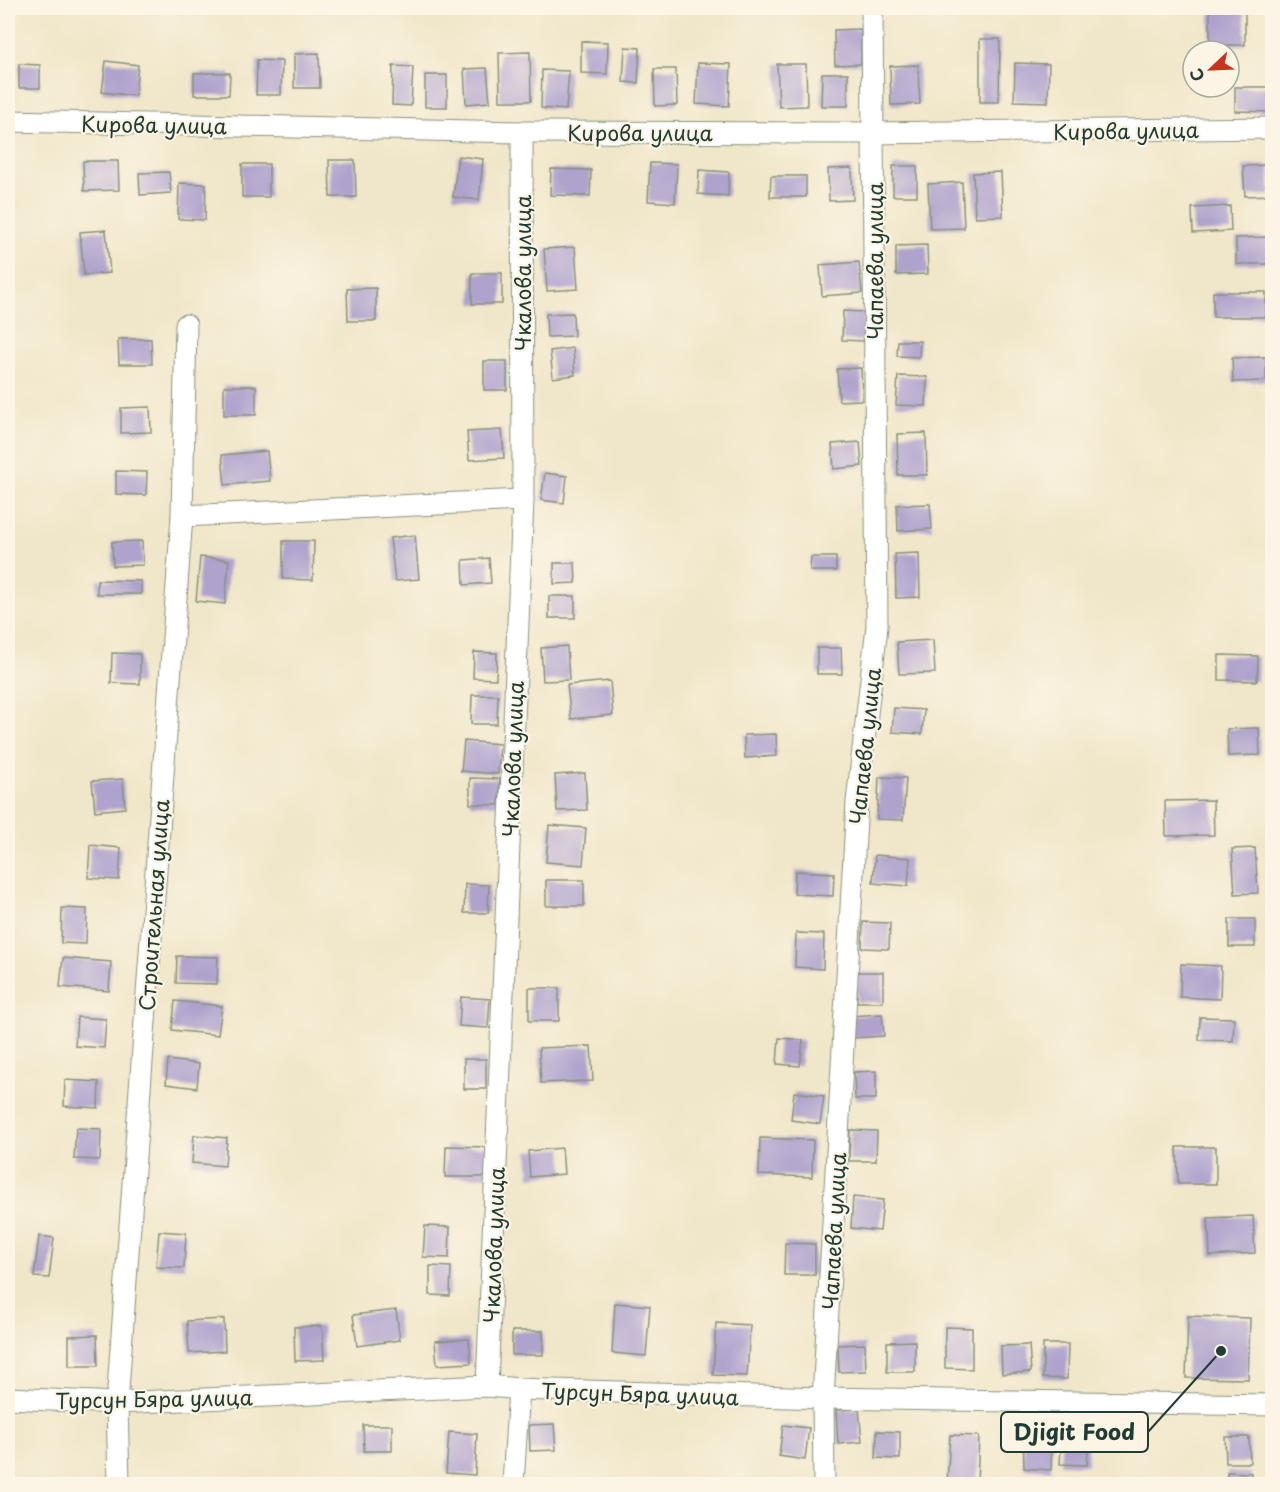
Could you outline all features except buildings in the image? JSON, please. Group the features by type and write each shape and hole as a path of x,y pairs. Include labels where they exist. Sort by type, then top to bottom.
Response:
{"street":[{"name":"Чапаева улица","path":"824,1485 823,1398 857,802 877,627 872,8"},
{"name":"Кирова улица","path":"8,121 522,132 873,133 1272,128"},
{"name":"Чкалова улица","path":"487,1386 523,500 522,132"},
{"name":"Строительная улица","path":"119,1485 117,1403 182,516 186,325"},
{"path":"182,516 523,500"},
{"name":"Турсун Бяра улица","path":"8,1398 117,1403 487,1386 519,1389 823,1398 1272,1405"},
{"path":"513,1485 519,1389"}],"place":[{"name":"Djigit Food","path":"1221,1351"}]}
